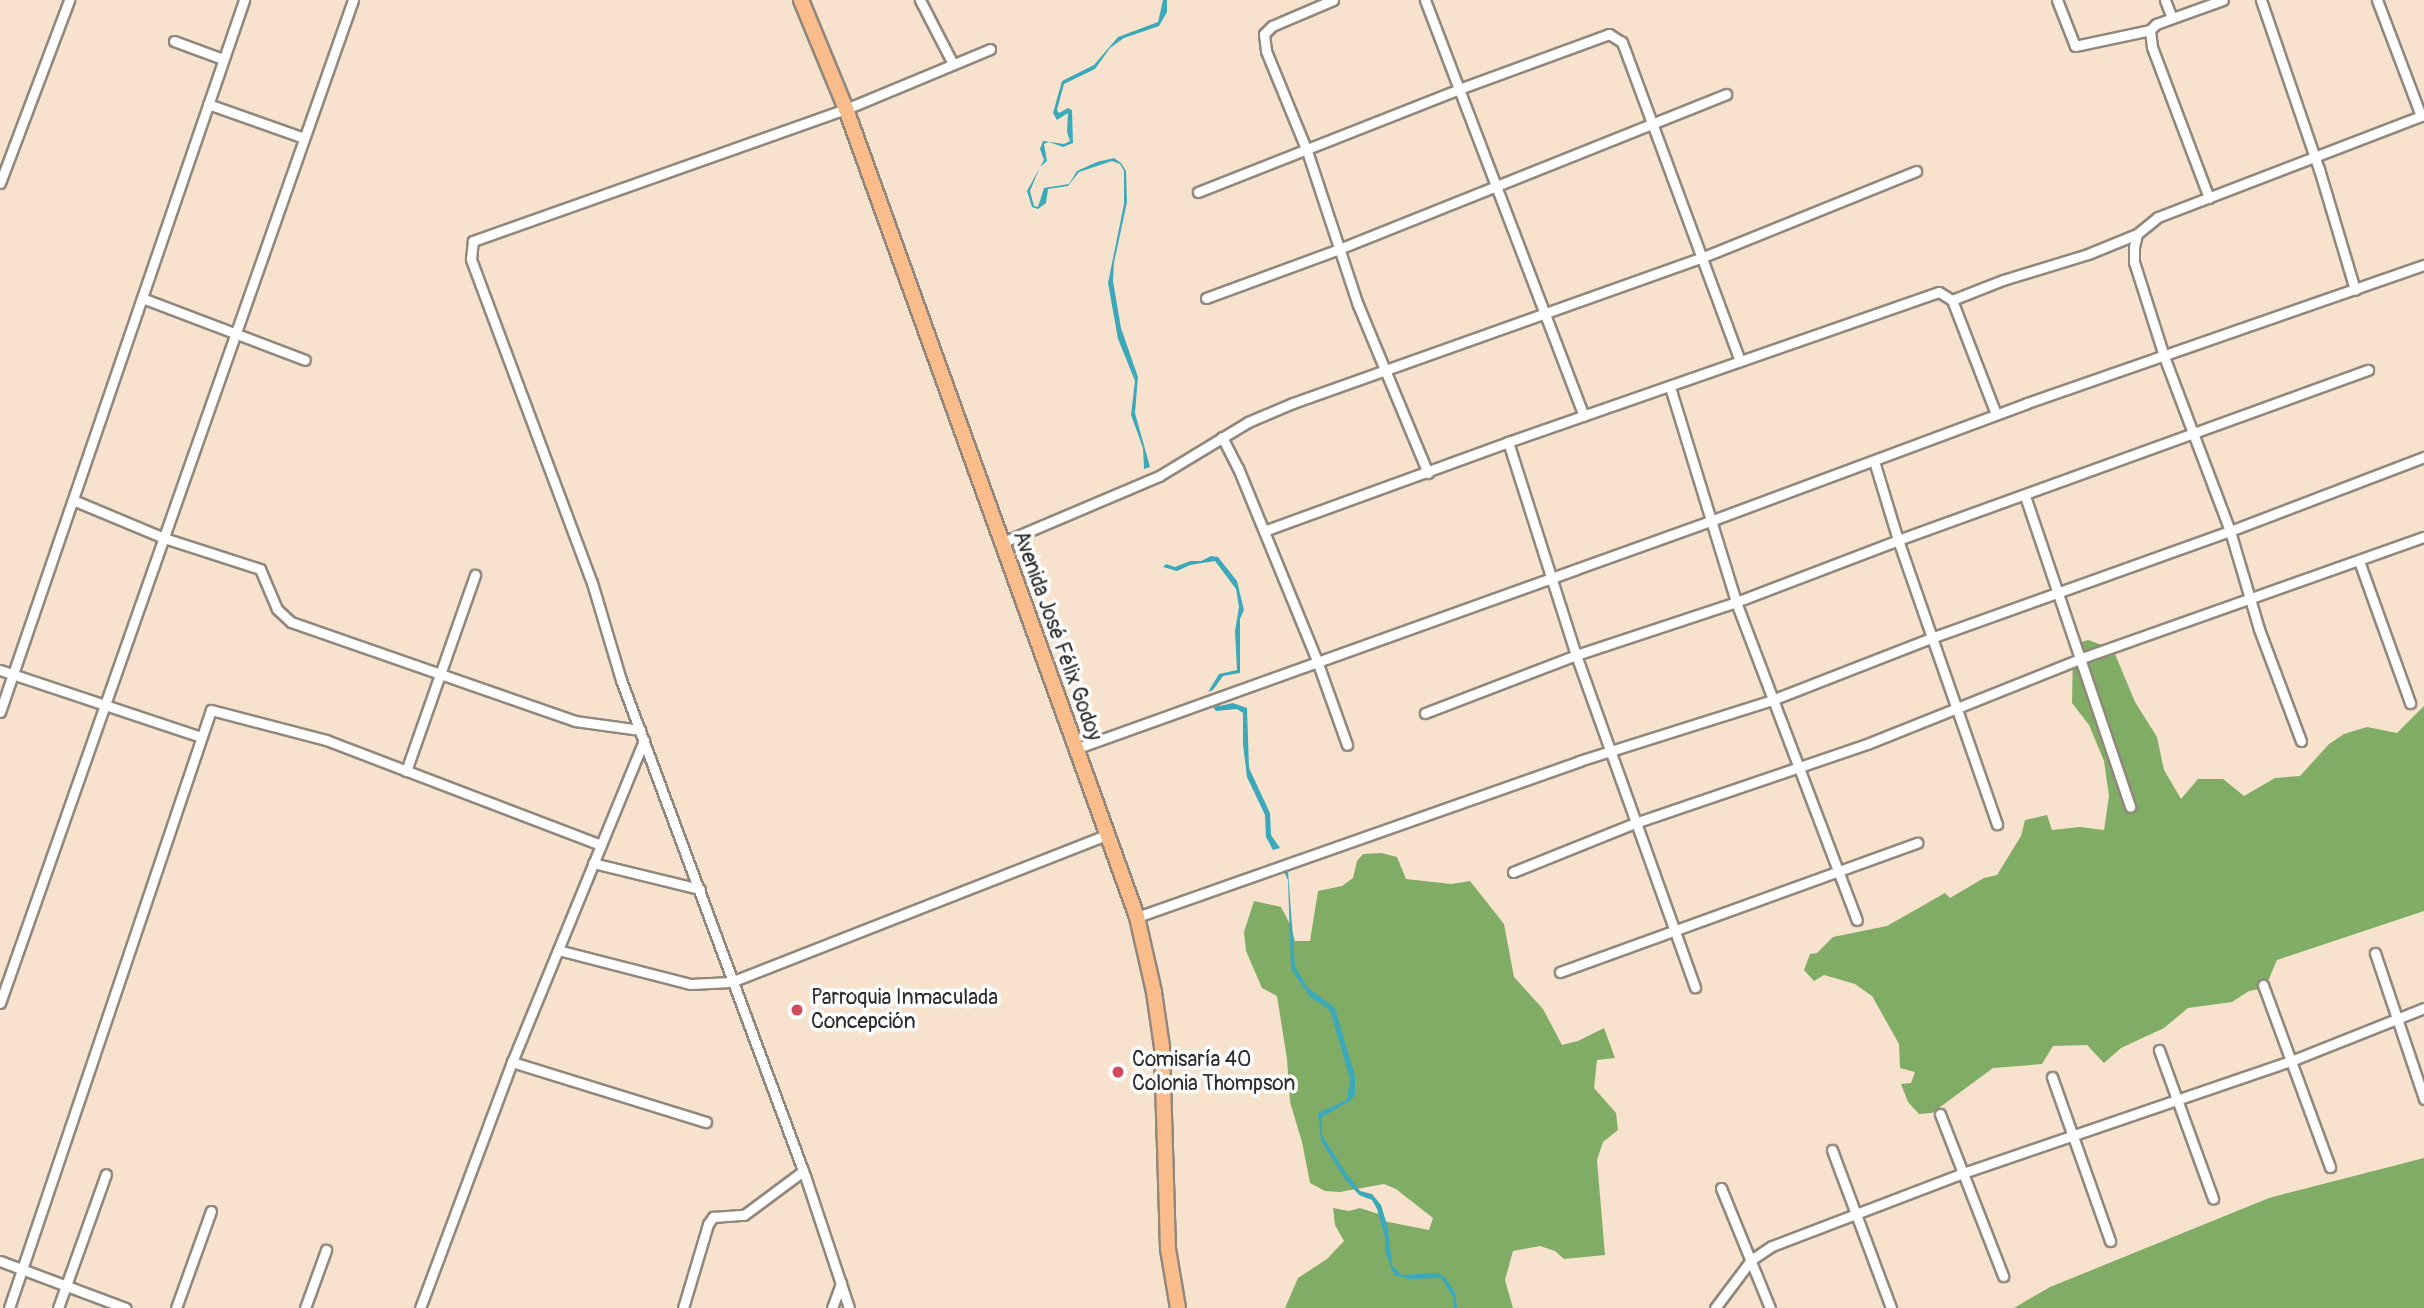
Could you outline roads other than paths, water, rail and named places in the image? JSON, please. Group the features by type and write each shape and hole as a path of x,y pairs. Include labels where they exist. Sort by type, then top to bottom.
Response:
{"main road":[{"name":"Avenida José Félix Godoy","path":"801,0 846,109 1000,543 1137,917 1154,992 1162,1047 1168,1250 1178,1308"}],"street":[{"path":"0,183 69,0"},
{"path":"0,712 244,0"},
{"path":"0,1003 353,0"},
{"path":"920,0 953,64"},
{"path":"1332,0 1272,26 1264,34 1266,51 1307,151 1358,305 1428,473"},
{"path":"1426,0 1584,416"},
{"path":"2057,0 2075,46 2150,30 2156,24 2223,0"},
{"path":"2165,0 2172,18"},
{"path":"2261,0 2315,157 2355,290"},
{"path":"1952,300 2137,234 2158,217 2422,116 2377,0"},
{"path":"2150,30 2152,47 2209,198"},
{"path":"1198,192 1460,89 1609,34 1622,42 1740,361"},
{"path":"174,41 223,58"},
{"path":"849,1308 803,1171 621,680 592,583 471,259 473,241 846,109 990,49"},
{"path":"1206,298 1339,249 1726,94"},
{"path":"208,104 304,138"},
{"path":"1000,543 1159,476 1222,437 1293,403 1701,258 1916,171"},
{"path":"2137,234 2134,262 2164,356 2230,531 2251,600 2301,741"},
{"path":"1075,749 1713,520 1996,414 2424,265"},
{"path":"1264,531 1508,442 1939,292 1952,300 1996,414"},
{"path":"142,298 305,360"},
{"path":"1425,713 1576,655 1736,602 1898,540 2194,436 2368,370"},
{"path":"1670,387 1736,602 1857,920"},
{"path":"1222,437 1317,660 1347,745"},
{"path":"1508,442 1576,655 1695,987"},
{"path":"1137,917 1610,751 1772,700 1931,638 2230,531 2424,457"},
{"path":"1874,461 1931,638 1959,709 1997,824"},
{"path":"2025,496 2130,807"},
{"path":"72,500 164,538 260,569 277,609 291,622 575,721 640,730"},
{"path":"1513,872 1635,823 1799,768 1959,709 2079,659 2424,537"},
{"path":"2359,561 2410,703"},
{"path":"406,771 475,575"},
{"path":"0,670 104,707 201,737"},
{"path":"9,1308 211,710 326,740 601,845"},
{"path":"420,1308 512,1062 644,740"},
{"path":"558,950 690,984 731,982 1106,835"},
{"path":"1560,972 1839,874 1917,843"},
{"path":"593,863 700,889"},
{"path":"2375,953 2424,1099"},
{"path":"2263,985 2330,1167"},
{"path":"1715,1308 1751,1260 1772,1246 1963,1173 2291,1061 2424,1008"},
{"path":"2159,1050 2179,1098 2213,1198"},
{"path":"512,1062 706,1122"},
{"path":"2052,1077 2110,1241"},
{"path":"1940,1114 2003,1276"},
{"path":"1832,1150 1891,1308"},
{"path":"683,1308 713,1217 744,1215 803,1171"},
{"path":"58,1308 106,1174"},
{"path":"1721,1188 1770,1308"},
{"path":"176,1308 211,1211"},
{"path":"305,1308 326,1250"},
{"path":"0,1261 126,1308"},
{"path":"832,1308 841,1283"}],"water":[{"path":"1163,0 1167,0 1167,12 1159,26 1124,38 1110,48 1095,69 1064,84 1057,110 1059,113 1068,108 1072,110 1073,143 1063,147 1049,142 1044,144 1047,161 1040,167 1044,160 1040,149 1043,141 1064,144 1070,141 1067,132 1068,113 1057,120 1053,113 1062,81 1094,65 1118,37 1158,22"},
{"path":"1114,158 1121,163 1126,171 1127,202 1114,263 1113,281 1121,328 1138,377 1135,413 1150,467 1144,469 1143,448 1131,415 1135,381 1118,339 1108,283 1124,204 1124,171 1120,164 1112,161 1079,172 1068,186 1048,189 1046,203 1038,209 1032,207 1027,191 1039,168 1030,191 1034,206 1038,207 1044,188 1069,184 1077,171 1097,162"},
{"path":"1211,556 1218,557 1237,581 1244,610 1240,619 1240,673 1223,676 1213,690 1208,692 1219,674 1237,670 1235,631 1239,607 1236,589 1215,561 1190,565 1177,571 1163,567 1166,564 1175,567"},
{"path":"1218,702 1220,706 1233,703 1247,708 1249,768 1270,813 1271,835 1280,848 1273,850 1266,837 1265,815 1247,777 1243,713 1237,709 1216,711 1211,704"},
{"path":"1288,871 1295,966 1307,987 1335,1008 1355,1076 1355,1095 1350,1101 1322,1117 1322,1135 1360,1191 1372,1194 1381,1205 1388,1228 1392,1265 1401,1275 1437,1273 1444,1276 1455,1292 1457,1308 1454,1308 1453,1297 1441,1278 1409,1279 1394,1275 1385,1251 1385,1237 1377,1209 1372,1200 1359,1195 1345,1179 1321,1141 1318,1113 1347,1100 1350,1079 1330,1010 1310,997 1291,969 1288,880 1284,872"}],"place":[{"name":"Parroquia Inmaculada Concepción","path":"797,1010"},
{"name":"Comisaría 40 Colonia Thompson","path":"1118,1072"}]}
